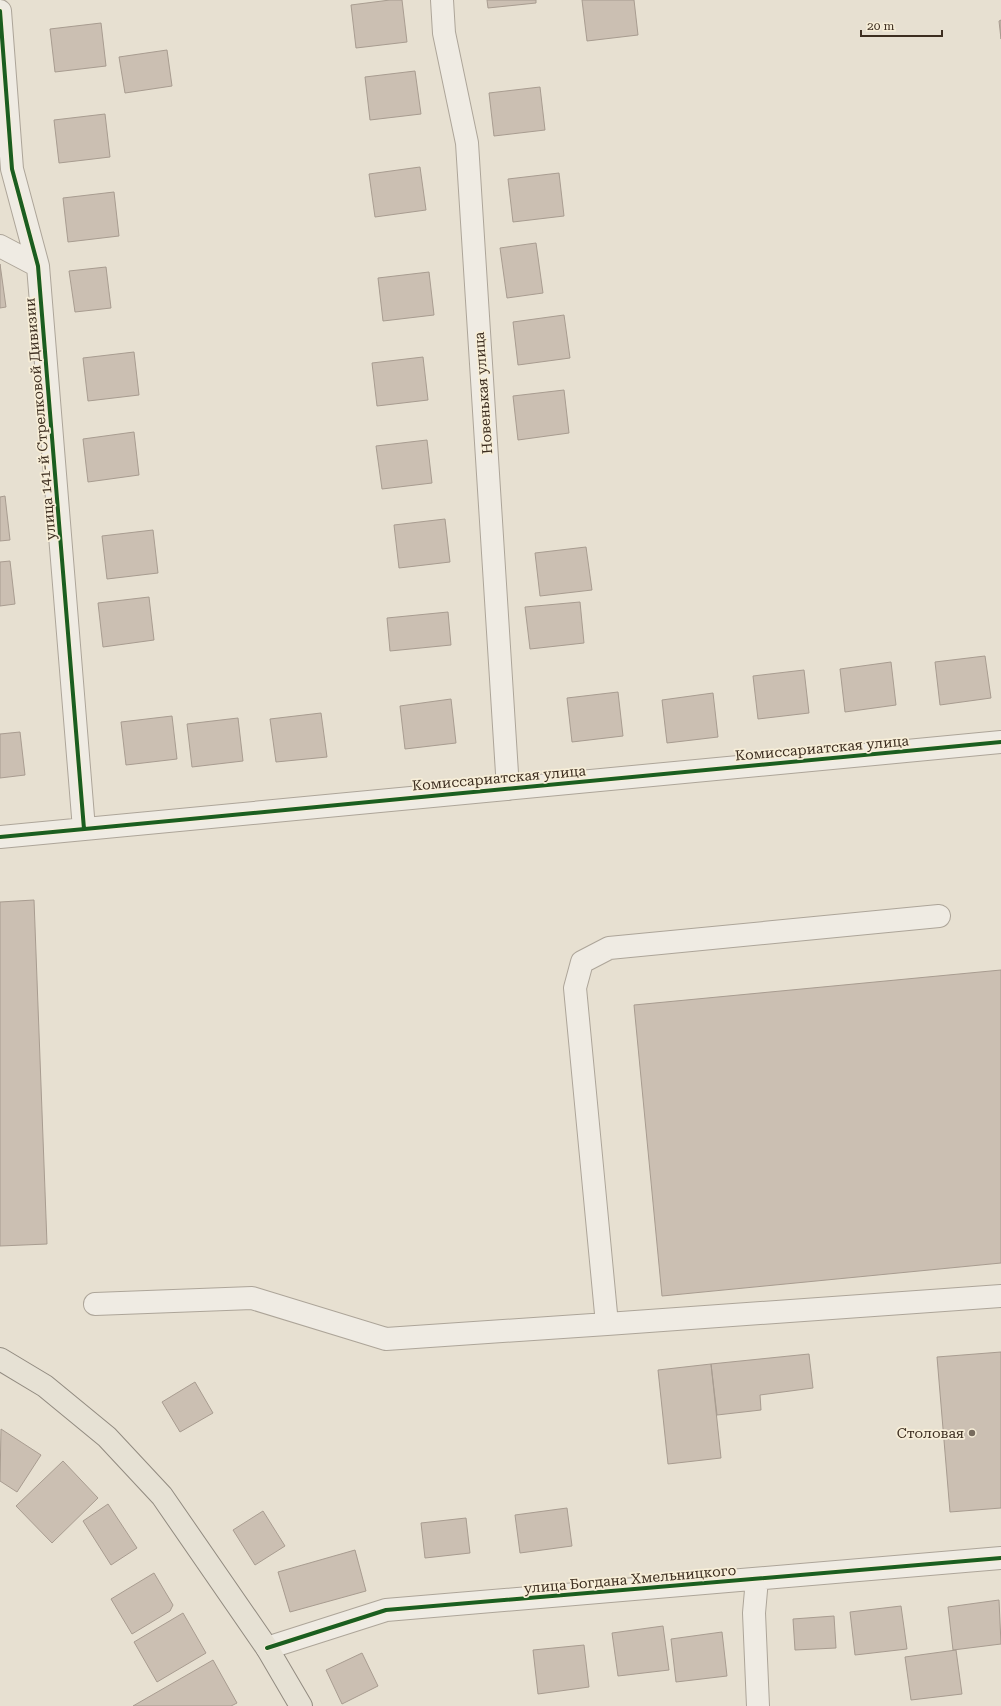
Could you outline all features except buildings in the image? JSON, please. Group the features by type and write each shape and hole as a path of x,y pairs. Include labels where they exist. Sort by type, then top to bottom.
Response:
{"main road":[{"path":"0,1358 45,1386 107,1437 162,1496 266,1648 301,1706"}],"street":[{"name":"Новенькая улица","path":"442,0 444,33 467,143 508,789"},
{"name":"улица 141-й Стрелковой Дивизии","path":"0,11 12,169 38,266 84,829"},
{"path":"0,246 38,266"},
{"name":"Комиссариатская улица","path":"0,837 1001,742"},
{"path":"607,1324 575,988 582,962 609,948 939,916"},
{"path":"95,1304 252,1298 386,1339 1001,1296"},
{"name":"улица Богдана Хмельницкого","path":"266,1648 386,1610 1001,1558"},
{"path":"757,1579 754,1613 758,1706"}],"cycle path":[{"path":"0,11 12,169 38,266 84,829"},
{"path":"0,837 1001,742"},
{"path":"267,1648 386,1610 1001,1558"}],"place":[{"name":"Столовая","path":"972,1433"}]}
